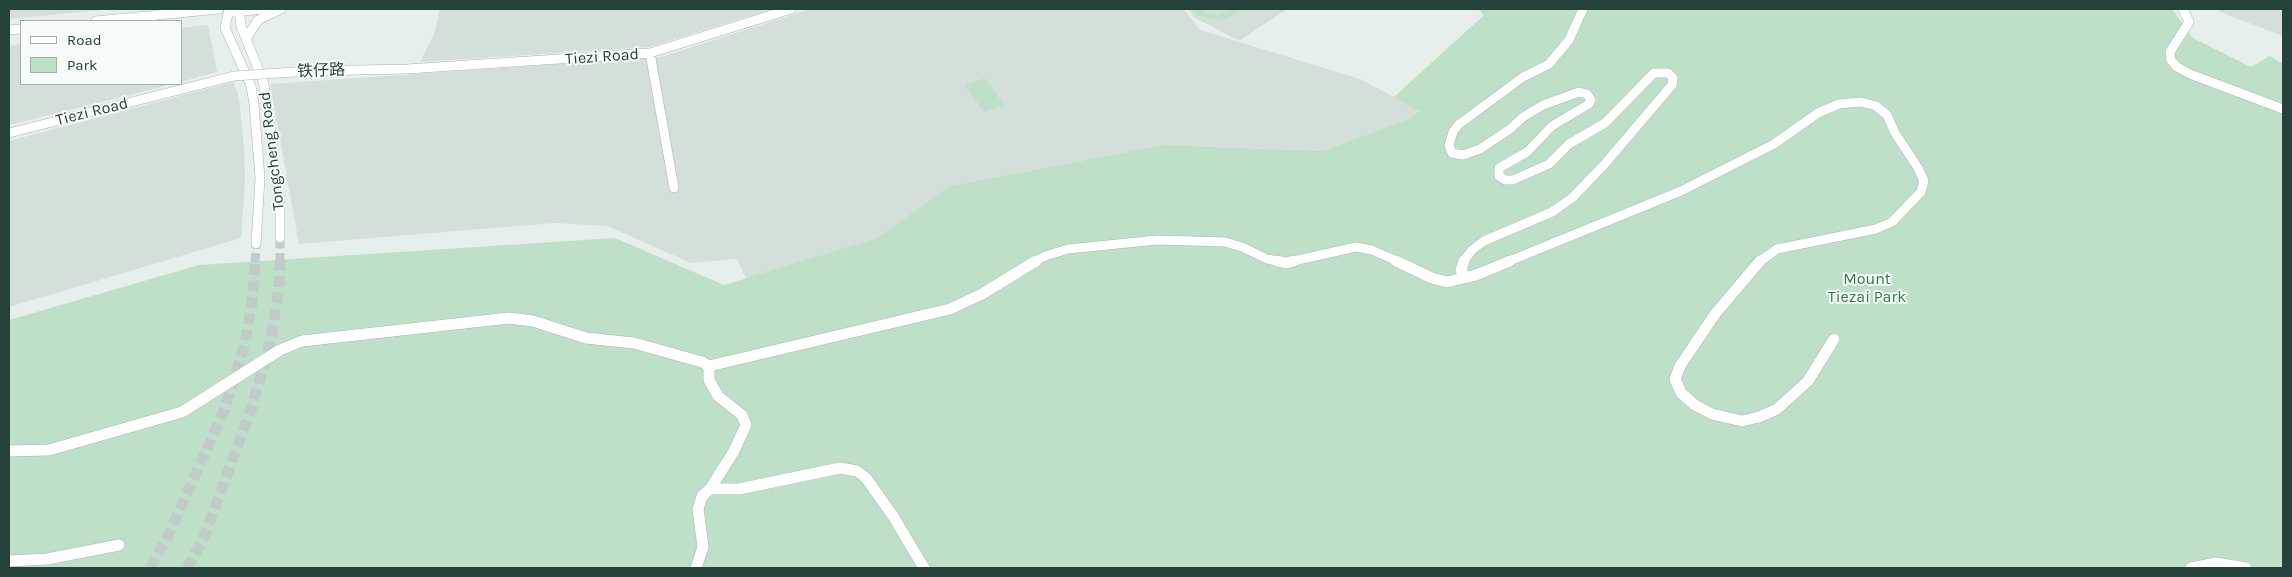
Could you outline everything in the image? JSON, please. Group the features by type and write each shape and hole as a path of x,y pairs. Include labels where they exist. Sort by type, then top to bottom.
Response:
{"street":[{"path":"108,20 225,10 264,9"},
{"path":"246,39 248,33 258,20 281,9"},
{"name":"Tiezi Road","path":"407,69 650,54 791,9"},
{"path":"1463,274 1464,260 1472,250 1484,241 1545,215 1572,198 1603,166 1672,85 1673,78 1668,73 1654,73 1605,123 1569,144 1549,164 1534,173 1514,180 1505,180 1498,176 1499,168 1528,152 1552,126 1590,104 1592,100 1587,94 1579,92 1543,105 1523,117 1510,129 1480,149 1463,155 1452,152 1450,145 1453,132 1458,125 1516,82 1549,64 1561,52 1583,9"},
{"path":"2183,9 2188,22 2170,52 2171,60 2177,67 2190,74 2283,109"},
{"path":"159,20 225,10"},
{"name":"Tongcheng Road","path":"225,10 225,28 250,86 254,104 260,178 256,244"},
{"name":"Tongcheng Road","path":"239,10 246,39 263,81 268,100 280,206 280,238"},
{"path":"650,54 674,188"},
{"name":"铁仔路","path":"234,76 311,71 407,69"},
{"name":"Tiezi Road","path":"9,133 234,76"},
{"path":"9,451 49,450 182,412 201,402 280,350 302,341 509,318 533,321 559,331 586,338 634,343 702,362 708,366 950,309 982,294 1045,256 1068,249 1157,240 1226,242 1268,259 1286,263 1356,247 1372,250 1432,278 1447,282 1463,274 1476,275 1681,191 1774,144 1818,113 1839,104 1860,102 1876,106 1887,115 1895,133 1918,168 1924,181 1921,192 1892,222 1876,229 1777,249 1755,265 1716,314 1680,366 1675,379 1682,393 1695,405 1712,414 1742,421 1759,417 1777,409 1808,381 1834,339"},
{"path":"696,568 703,547 698,509 702,496 710,488 730,459 746,425 742,415 718,396 709,380 708,366"},
{"path":"710,488 739,489 840,468 857,470 866,478 893,516 924,568"},
{"path":"9,561 47,559 120,545"},
{"path":"2191,568 2216,563 2246,568"}],"shaded area":[{"path":"9,9 112,9 9,19"},
{"path":"440,9 772,9 649,47 420,62 434,34"},
{"path":"811,9 1184,9 1200,30 1360,79 1419,110 1408,119 1323,151 1163,145 950,186 877,238 746,279 737,259 691,263 607,226 555,223 299,244 270,84 661,57"},
{"path":"1188,9 1287,9 1239,41 1194,17"},
{"path":"2215,9 2283,9 2283,36 2233,17"},
{"path":"208,25 217,72 182,82 182,28"},
{"path":"20,44 20,85 169,85 9,125 9,46"},
{"path":"233,82 237,90 240,108 244,149 245,182 241,238 9,307 9,141"}],"green space":[{"path":"1191,9 1199,9 1217,15 1233,9 1241,9 1230,17 1218,20 1199,16"},
{"name":"Mount Tiezai Park","path":"1478,9 2172,9 2193,38 2251,67 2270,56 2283,64 2283,568 9,568 9,320 199,265 615,238 724,285 877,238 950,186 1163,145 1323,151 1408,119 1419,111 1394,97 1484,15"},
{"path":"985,78 1004,105 984,112 965,85"}],"tunnel":[{"path":"280,238 280,261"},
{"path":"255,262 256,244"},
{"path":"150,568 168,536 223,413 245,344 253,296 255,261"},
{"path":"187,568 204,537 252,407 271,339 279,288 280,261"}]}
